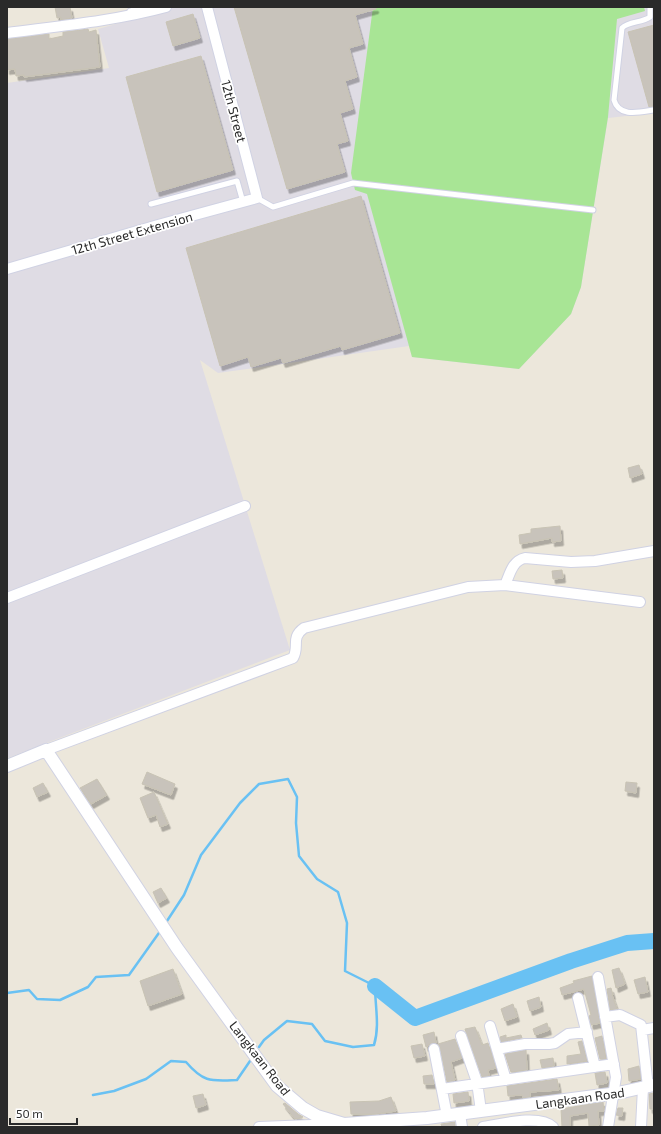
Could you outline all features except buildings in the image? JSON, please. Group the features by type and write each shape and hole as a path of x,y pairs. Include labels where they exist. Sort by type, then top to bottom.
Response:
{"street":[{"path":"7,32 95,22 124,16 133,16 166,7"},
{"name":"12th Street","path":"207,7 257,198"},
{"name":"12th Street Extension","path":"7,269 257,198"},
{"path":"7,598 245,506"},
{"path":"505,586 517,560 524,558 571,562 595,561 654,551"},
{"path":"7,766 293,658 295,654 295,640 298,632 304,628 468,587 505,586 640,602"},
{"name":"Langkaan Road","path":"46,750 177,948 277,1086 303,1108 317,1116 344,1124 447,1116 613,1094 648,1087"},
{"path":"598,977 616,1077 608,1127"},
{"path":"578,998 596,1067"},
{"path":"606,1017 620,1015 641,1025 650,1061 648,1087 643,1105 641,1127"},
{"path":"490,1026 506,1080"},
{"path":"642,1030 654,1028"},
{"path":"497,1049 524,1044 555,1043 568,1034 587,1032"},
{"path":"461,1036 477,1084 482,1111"},
{"path":"434,1049 447,1116"},
{"path":"442,1089 614,1064"},
{"path":"643,1105 654,1102"},
{"path":"460,1114 462,1127"},
{"path":"487,1127 521,1124 536,1120 549,1123 553,1127"},
{"path":"259,1127 344,1124"}],"lane":[{"path":"124,16 131,10 142,7"},
{"path":"650,7 650,17 646,20 625,25 622,28 614,100 616,106 622,111 629,113 654,110"},
{"path":"151,204 237,181 242,202"},
{"path":"257,198 273,207 353,183 593,210"}],"shaded area":[{"path":"153,7 654,7 654,113 608,118 581,287 571,314 519,369 412,357 409,346 218,373 200,360 290,650 7,758 7,83 109,68 98,29 134,19"}],"green space":[{"path":"373,7 644,7 645,11 617,19 608,117 581,287 571,314 519,369 412,357 367,194 355,190 351,173"}],"waterway":[{"path":"165,924 184,895 201,855 240,803 259,784 288,779 297,797 296,823 299,856 317,879 338,892 347,923 345,971 375,986 377,1031 374,1045 353,1047 325,1041 312,1024 287,1021 264,1040 259,1047"},
{"path":"7,993 29,990 37,999 60,1000 88,987 96,977 129,975 161,930"},
{"path":"375,986 415,1018 571,961 627,943 654,941"},
{"path":"93,1095 114,1091 146,1079 171,1061 186,1062 192,1069 203,1077 221,1081 237,1080 250,1061"}]}
